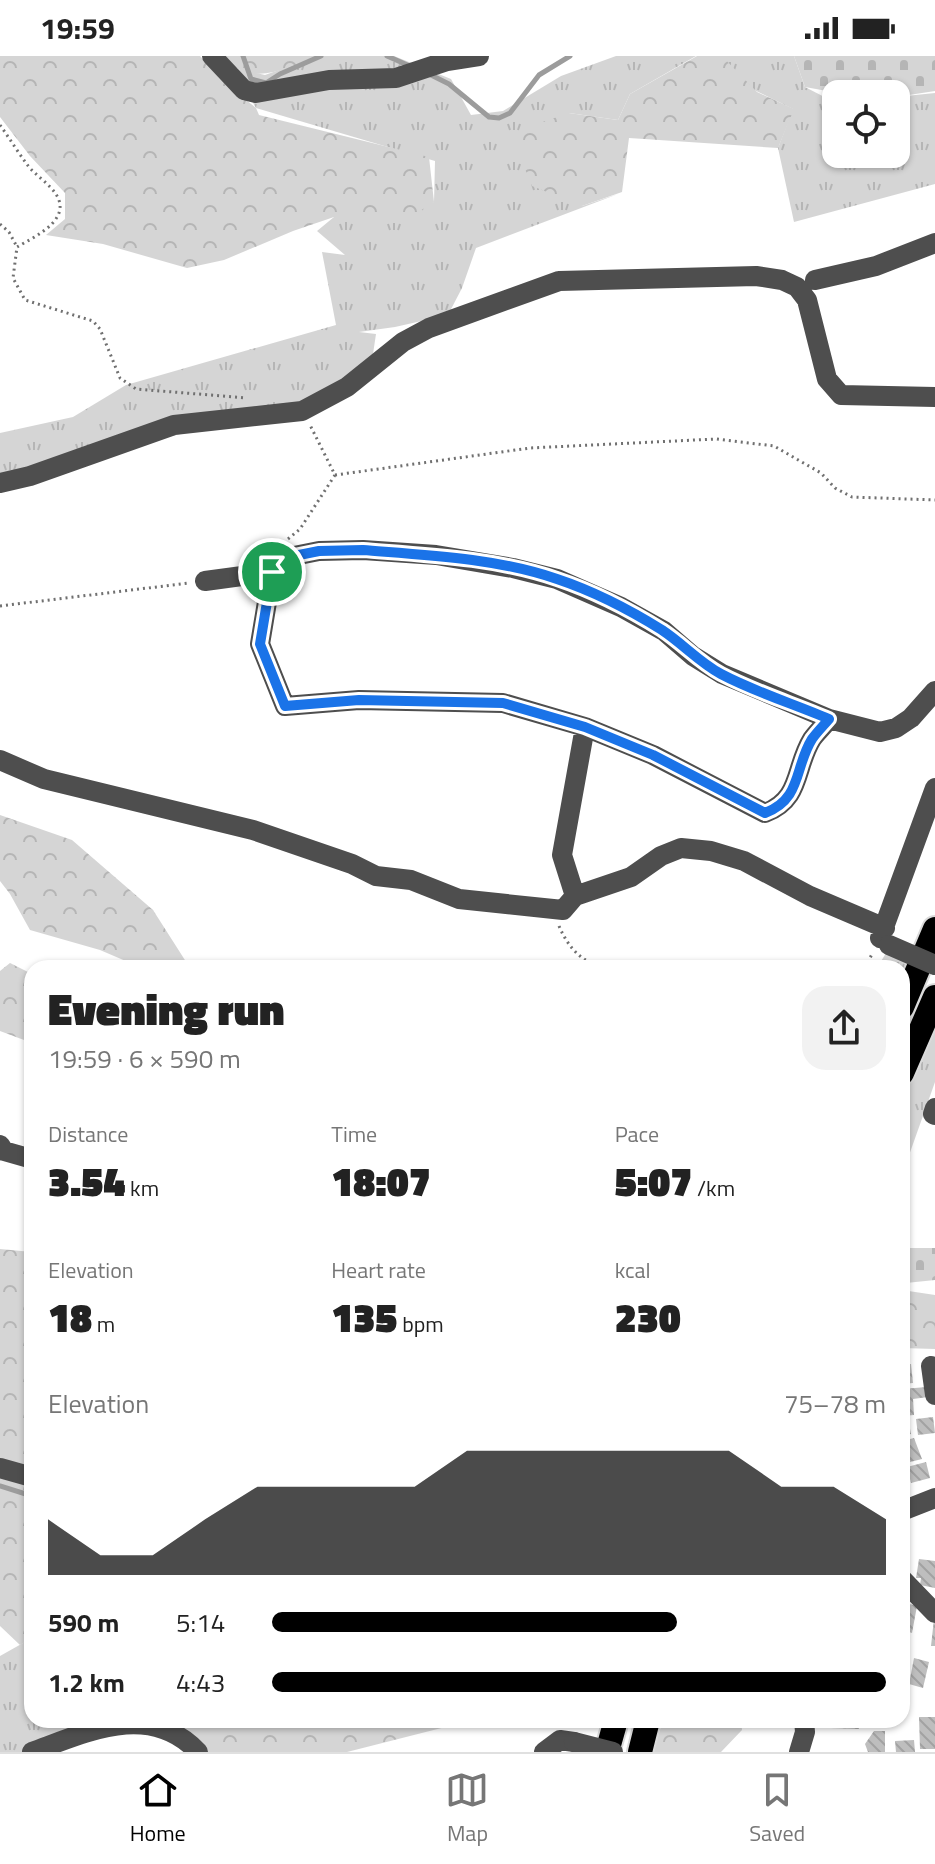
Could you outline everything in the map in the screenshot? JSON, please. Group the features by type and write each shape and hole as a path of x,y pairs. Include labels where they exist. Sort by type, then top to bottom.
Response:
{"highway":[{"path":"910,988 935,929"},
{"path":"910,1055 935,997"},
{"path":"610,1752 614,1728"},
{"path":"640,1752 646,1728"}],"street":[{"path":"212,56 244,90 256,93 329,80 396,78 431,66 479,56"},
{"path":"815,280 876,266 935,243"},
{"path":"0,483 30,476 174,425 302,411 347,387 403,342 429,328 559,281 756,276 782,280 797,287 807,300 827,379 841,395 935,397"},
{"path":"205,581 272,572 294,556 319,551 363,550 436,555 557,579 621,607 664,631 693,656 722,674 829,719 880,732 888,730 911,718 935,691"},
{"path":"272,572 260,644 285,706 359,700 503,703 585,727 653,755 765,813 778,808 790,797 811,740 829,719"},
{"path":"575,896 562,855 585,727"},
{"path":"0,760 44,779 253,830 352,864 376,876 411,880 459,899 563,910 575,896 631,877 661,856 681,848 711,851 744,861 887,936 935,965"},
{"path":"887,936 935,788"},
{"path":"935,1108 935,1115"},
{"path":"0,1145 4,1151 24,1157"},
{"path":"931,1366 935,1395"},
{"path":"0,1468 24,1475"},
{"path":"910,1508 935,1498"},
{"path":"910,1587 935,1613"},
{"path":"32,1752 98,1728"},
{"path":"158,1728 188,1741 198,1752"},
{"path":"799,1752 805,1728"},
{"path":"544,1752 560,1740 610,1752"}],"path":[{"path":"0,125 30,167 55,191 60,202 60,214 49,229 17,247"},
{"path":"0,224 9,232 17,247 13,278 25,300 93,321 100,329 120,378 136,389 250,398"},
{"path":"302,411 335,475"},
{"path":"277,548 300,529 335,475 530,448 716,439 774,446 821,473 835,488 852,497 935,500"},
{"path":"0,606 205,581"},
{"path":"554,911 561,930 578,956 584,960"}],"green space":[{"path":"0,56 200,56 256,108 259,115 429,157 434,202 401,223 361,223 334,217 224,260 187,268 103,244 46,235 65,219 65,193 30,156 0,117"},
{"path":"223,56 319,56 281,70 257,74 245,72"},
{"path":"319,56 394,56 451,79 471,115 503,111 561,76 616,56 696,56 630,94 618,120 569,113 582,206 618,194 476,248 462,288 448,315 359,332 376,334 373,354 326,392 288,409 0,476 0,433 73,417 126,385 336,325 322,252 345,255 317,231 334,217 434,202 435,161 256,108 233,68 265,75"},
{"path":"697,56 722,56 757,92 794,109 778,148 629,138 622,192 582,206 532,186 516,147 519,130 569,113 618,120 630,94"},
{"path":"721,56 794,56 805,87 822,96 822,168 910,168 910,96 935,93 935,184 794,222 778,148 793,109 750,88"},
{"path":"794,56 935,56 935,91 910,95 910,80 822,80 822,90 805,87"},
{"path":"0,815 72,840 153,910 185,960 123,960 30,930 0,881"},
{"path":"886,953 904,960 882,960"},
{"path":"10,963 24,970 24,1040 0,1031 0,971"},
{"path":"935,1019 935,1082 910,1152 910,1082"},
{"path":"910,1248 935,1248 935,1280 910,1283"},
{"path":"0,1249 24,1251 24,1643 20,1645 0,1626"},
{"path":"910,1291 935,1295 935,1349 910,1348"},
{"path":"24,1642 24,1728 140,1728 26,1752 0,1752 0,1656"},
{"path":"155,1728 175,1728 184,1739"},
{"path":"176,1728 442,1728 347,1752 199,1752"},
{"path":"660,1728 742,1728 721,1752 653,1752"}],"building":[{"path":"927,1387 928,1397 913,1399 914,1415 910,1415 910,1388"},
{"path":"933,1417 935,1433 918,1435 916,1419"},
{"path":"914,1438 922,1459 910,1462 910,1439"},
{"path":"926,1462 930,1478 911,1483 910,1466"},
{"path":"919,1559 935,1561 935,1588 920,1585 921,1578 916,1578"},
{"path":"910,1604 917,1606 910,1632"},
{"path":"934,1619 935,1646 931,1646"},
{"path":"914,1658 929,1662 923,1688 910,1684"},
{"path":"919,1717 935,1717 935,1749 920,1749"},
{"path":"874,1731 885,1731 885,1752 868,1752 865,1744"},
{"path":"914,1740 915,1752 896,1752 895,1741"}],"waterway":[{"path":"243,56 251,79 266,83 321,56"},
{"path":"387,56 412,67"},
{"path":"429,74 449,84 489,117 499,118 510,113 539,75 570,56"},
{"path":"0,1486 24,1494"}],"route":[{"path":"363,550 436,555 557,579 621,607 664,631 693,656 722,674 829,719 811,740 790,797 778,808 765,813 653,755 549,714 503,703 359,700 285,706 260,644 272,572 294,556 319,551 363,550"}]}
